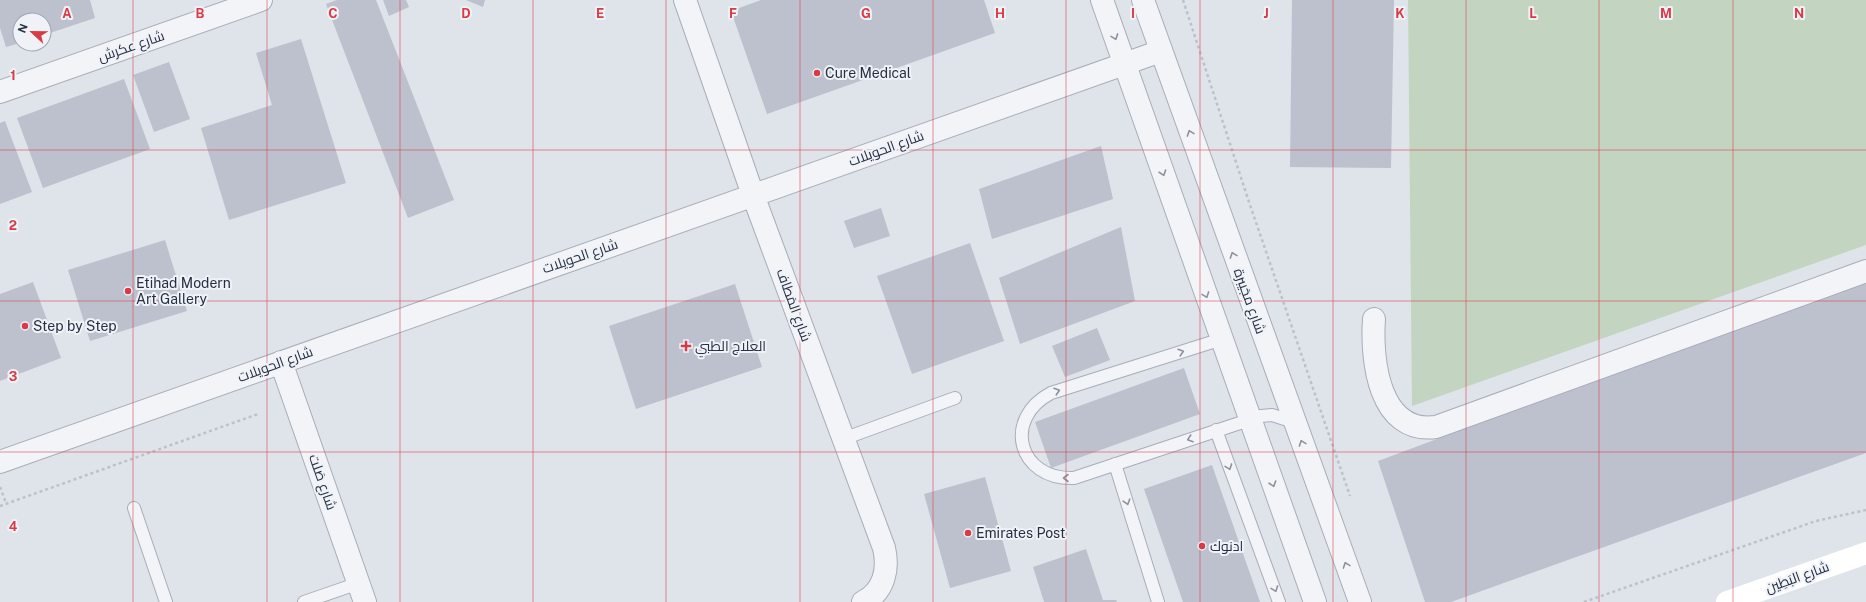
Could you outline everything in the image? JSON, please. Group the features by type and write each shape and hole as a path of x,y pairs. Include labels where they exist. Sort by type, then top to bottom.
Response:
{"main road":[{"name":"شارع البَطِين","path":"1727,602 1866,552"}],"street":[{"name":"شارع عكرش","path":"0,92 261,0"},
{"name":"شارع المَطاف","path":"685,0 753,195 887,559 883,583 876,592 863,602"},
{"path":"1102,0 1315,602"},
{"name":"شارع مجَيبرة","path":"1143,0 1160,51 1360,602"},
{"name":"شارع الحويلات","path":"0,462 1160,51"},
{"path":"1374,320 1374,360 1380,382 1388,402 1398,417 1405,423 1425,429 1436,427 1866,271"},
{"name":"شارع صَلت","path":"281,362 362,592"}],"lane":[{"path":"1222,339 1051,393 1040,399 1030,409 1024,420 1022,433 1023,446 1029,458 1037,468 1048,475 1062,478 1074,478 1250,419 1272,415 1294,422"},
{"path":"843,439 955,398"},
{"path":"1216,430 1279,602"},
{"path":"1115,464 1158,602"},
{"path":"134,508 166,602"},
{"path":"304,602 362,592"}],"path":[{"path":"1183,0 1249,202 1351,496"},
{"path":"0,506 258,414"},
{"path":"0,486 6,503"},
{"path":"1584,602 1816,521 1866,510"}],"green space":[{"path":"1408,0 1866,0 1866,245 1412,406"}],"building":[{"path":"0,0 90,0 95,18 52,32 52,12 12,12 12,45 6,47 0,28"},
{"path":"337,0 376,0 454,200 408,218 326,4"},
{"path":"383,0 406,0 409,7 389,16"},
{"path":"466,0 485,0 483,7"},
{"name":"Cure Medical","path":"761,0 984,0 995,33 767,114 731,11"},
{"path":"1292,0 1394,0 1391,168 1290,167"},
{"path":"301,39 346,183 229,220 201,128 272,105 256,53"},
{"path":"169,62 190,119 154,132 133,75"},
{"path":"124,79 150,149 43,188 17,118"},
{"path":"5,121 32,192 0,204 0,123"},
{"path":"1101,146 1113,199 992,239 979,189"},
{"path":"881,208 890,236 854,248 844,221"},
{"path":"1121,227 1135,301 1020,344 999,278"},
{"name":"Etihad Modern Art Gallery","path":"165,240 187,311 90,341 68,270"},
{"path":"970,243 1004,341 912,374 877,276"},
{"path":"1866,279 1866,453 1451,602 1425,602 1378,461"},
{"name":"Step by Step","path":"33,282 61,358 0,381 0,294"},
{"name":"العلاج الطبي","path":"735,284 762,367 636,409 609,326"},
{"path":"1097,328 1110,360 1065,377 1052,346"},
{"path":"1184,368 1200,414 1051,468 1035,422"},
{"name":"ادنوك","path":"1212,465 1260,602 1183,602 1144,489"},
{"name":"Emirates Post","path":"985,477 1011,571 950,588 924,494"},
{"path":"1086,549 1103,600 1116,600 1117,602 1044,602 1033,567"}],"place":[{"name":"Cure Medical","path":"817,73"},
{"name":"Etihad Modern Art Gallery","path":"128,291"},
{"name":"Step by Step","path":"25,326"},
{"name":"العلاج الطبي","path":"686,346"},
{"name":"Emirates Post","path":"968,533"},
{"name":"ادنوك","path":"1202,546"}]}
